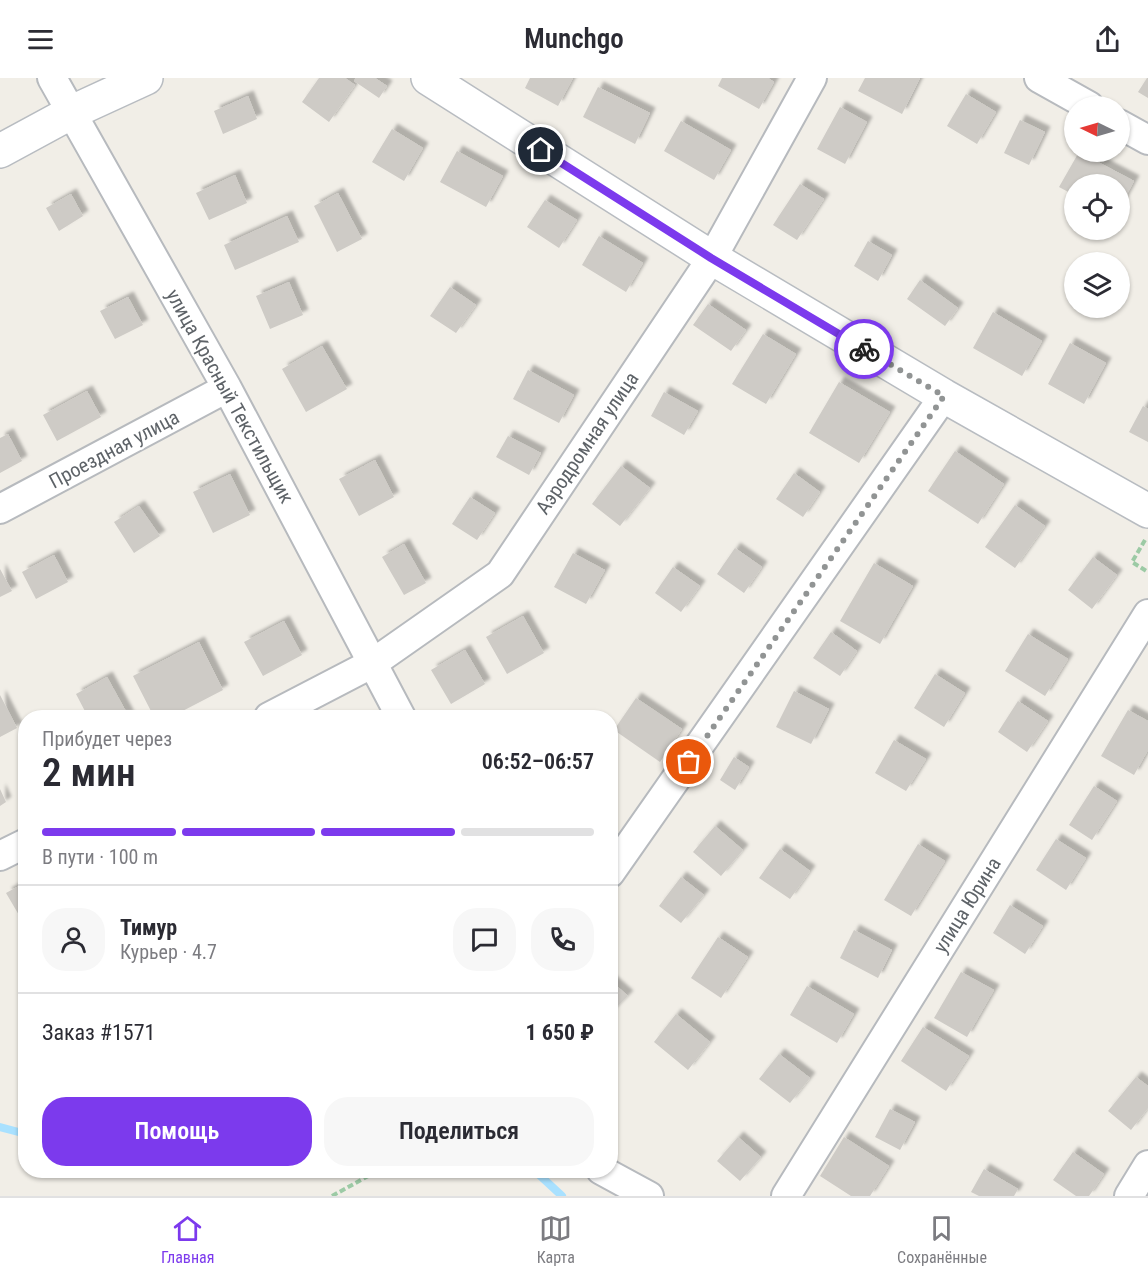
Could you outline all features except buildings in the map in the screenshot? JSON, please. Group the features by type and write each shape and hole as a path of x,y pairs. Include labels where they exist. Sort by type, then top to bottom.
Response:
{"street":[{"name":"улица Красный Текстильщик","path":"52,78 228,388 397,710"},
{"path":"0,152 72,112 146,78"},
{"path":"428,78 711,258 944,396 1146,526"},
{"name":"Аэродромная улица","path":"282,710 373,663 500,574 711,258 812,78"},
{"path":"1039,78 1071,96"},
{"path":"1130,130 1148,140"},
{"name":"Проездная улица","path":"0,509 228,388"},
{"path":"618,862 944,396"},
{"name":"улица Юрина","path":"786,1196 1148,614"},
{"path":"0,856 18,847"},
{"path":"1129,1196 1148,1165"},
{"path":"616,1178 649,1196"}],"path":[{"path":"1146,526 1132,561 1148,572"},
{"path":"332,1196 364,1178"}],"waterway":[{"path":"0,1127 18,1132"},
{"path":"543,1178 562,1196"}],"way so far":[{"path":"689,762 944,396 864,349"}],"route":[{"path":"541,150 711,258 864,349"}]}
